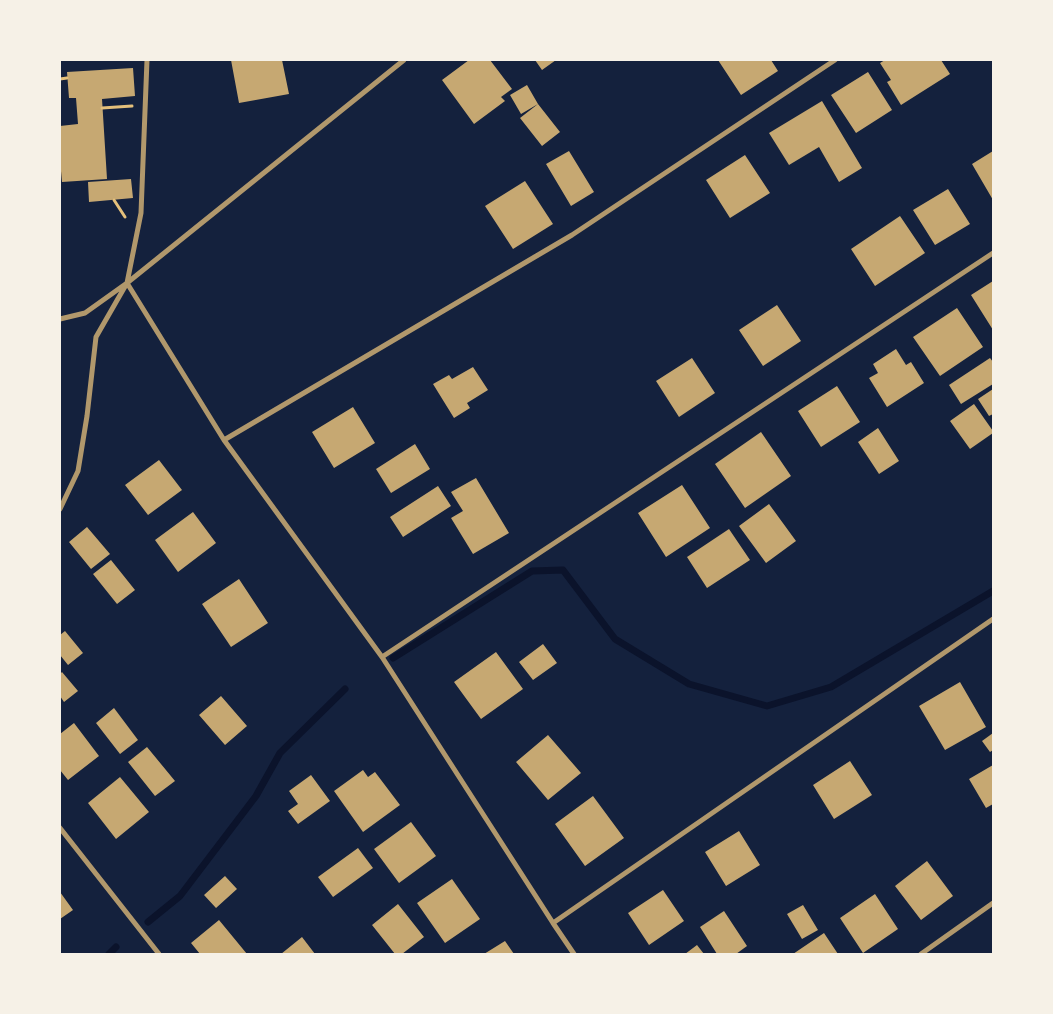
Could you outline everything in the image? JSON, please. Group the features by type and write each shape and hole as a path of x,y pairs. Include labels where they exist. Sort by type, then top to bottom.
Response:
{"street":[{"path":"60,509 78,471 87,416 96,336 127,282 141,213 147,60"},
{"path":"60,319 84,313 127,282 404,60"},
{"path":"224,440 572,235 835,60"},
{"path":"382,657 993,252"},
{"path":"127,282 224,440 382,657 574,954"},
{"path":"553,923 993,619"},
{"path":"60,828 159,954"},
{"path":"921,954 993,903"}],"path":[{"path":"60,78 67,78"},
{"path":"102,108 145,105"}],"building":[{"path":"231,60 282,60 289,94 239,103"},
{"path":"469,60 490,60 512,89 501,97 505,101 474,124 442,80"},
{"path":"535,60 556,60 542,70"},
{"path":"718,60 771,60 778,71 741,95"},
{"path":"885,60 941,60 950,74 901,105 887,82 891,80 880,63"},
{"path":"133,68 135,96 102,99 107,179 62,182 60,126 78,124 76,98 69,98 67,72"},
{"path":"868,72 892,110 856,133 831,95"},
{"path":"527,85 538,104 521,114 510,95"},
{"path":"822,101 862,168 839,182 819,147 789,165 769,133"},
{"path":"538,104 560,132 542,146 520,118"},
{"path":"569,151 594,192 571,206 546,164"},
{"path":"993,151 993,200 972,164"},
{"path":"745,155 770,193 730,218 706,180"},
{"path":"131,179 133,198 89,202 88,182"},
{"path":"525,181 553,224 513,249 485,206"},
{"path":"948,189 970,224 935,245 913,210"},
{"path":"900,216 925,253 875,286 851,249"},
{"path":"993,281 993,330 971,295"},
{"path":"777,305 801,341 763,366 739,330"},
{"path":"957,308 983,347 940,376 913,337"},
{"path":"896,349 906,365 911,362 924,383 887,407 869,378 878,373 873,364"},
{"path":"692,358 715,393 679,417 656,381"},
{"path":"990,358 993,362 993,384 961,404 949,385"},
{"path":"473,367 488,390 467,403 470,408 454,418 433,384 449,375 452,379"},
{"path":"837,386 860,422 821,447 798,411"},
{"path":"993,389 993,414 989,416 978,399"},
{"path":"974,404 993,433 970,449 950,421"},
{"path":"353,407 375,443 334,468 312,432"},
{"path":"878,428 899,461 879,474 858,442"},
{"path":"761,432 791,476 745,508 715,464"},
{"path":"415,444 430,469 391,493 376,469"},
{"path":"159,460 182,490 148,515 125,485"},
{"path":"476,478 509,533 473,554 451,518 463,511 451,492"},
{"path":"682,485 710,528 666,557 638,513"},
{"path":"438,486 451,506 403,537 390,517"},
{"path":"769,504 796,541 766,563 739,526"},
{"path":"193,512 216,543 178,572 155,540"},
{"path":"87,527 110,554 91,569 69,542"},
{"path":"729,529 750,560 707,588 687,557"},
{"path":"111,560 135,590 117,604 93,574"},
{"path":"239,579 268,623 231,647 202,604"},
{"path":"65,631 83,653 68,665 60,655 60,635"},
{"path":"543,644 557,663 533,680 519,662"},
{"path":"496,652 523,689 481,719 454,682"},
{"path":"62,672 78,691 64,702 60,696 60,674"},
{"path":"960,682 986,727 945,750 919,706"},
{"path":"221,696 247,726 225,745 199,715"},
{"path":"114,708 138,740 120,754 96,723"},
{"path":"74,723 99,756 68,780 60,770 60,734"},
{"path":"993,733 993,750 990,752 982,741"},
{"path":"548,735 581,773 548,800 516,762"},
{"path":"147,747 175,781 155,796 128,762"},
{"path":"850,761 872,795 834,819 813,785"},
{"path":"993,765 993,804 986,808 969,779"},
{"path":"363,770 368,777 375,772 400,805 363,832 334,791"},
{"path":"311,775 330,801 298,824 288,811 298,804 289,791"},
{"path":"120,777 149,812 116,839 88,803"},
{"path":"593,796 624,838 585,866 555,824"},
{"path":"411,822 436,856 399,883 374,849"},
{"path":"739,831 760,865 726,886 705,852"},
{"path":"358,848 373,868 333,897 318,877"},
{"path":"927,861 953,896 921,920 895,886"},
{"path":"225,876 237,889 216,908 204,895"},
{"path":"452,879 480,919 445,943 417,903"},
{"path":"663,890 684,921 649,945 628,913"},
{"path":"60,892 73,910 60,919"},
{"path":"875,894 898,929 863,953 840,918"},
{"path":"398,904 424,937 402,954 395,954 372,925"},
{"path":"803,905 818,930 802,939 787,914"},
{"path":"724,911 747,946 736,954 717,954 700,927"},
{"path":"219,920 247,954 200,954 191,943"},
{"path":"824,933 838,954 793,954"},
{"path":"302,937 315,954 281,954"},
{"path":"505,941 514,954 484,954"},
{"path":"697,945 704,954 685,954"}],"waterway":[{"path":"393,658 532,571 563,570 615,639 689,684 767,706 831,687 993,591"},
{"path":"148,922 180,896 256,796 280,753 345,689"},
{"path":"109,954 116,947"}]}
